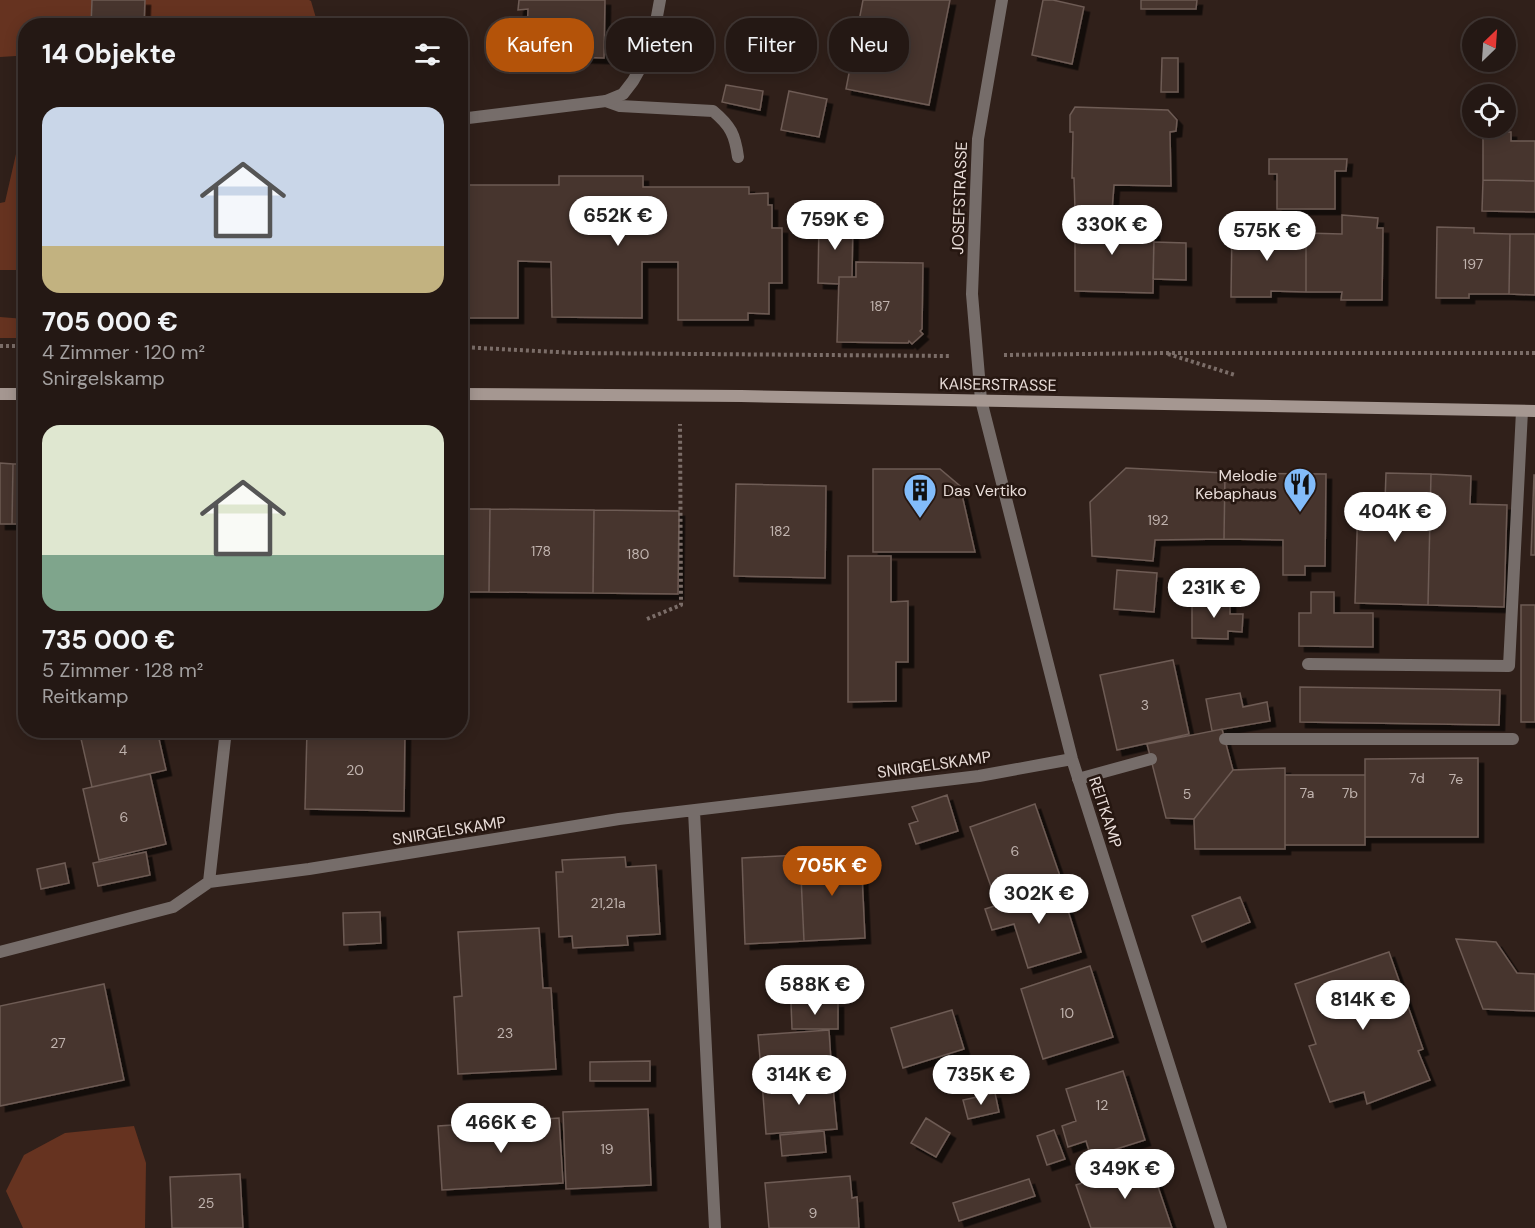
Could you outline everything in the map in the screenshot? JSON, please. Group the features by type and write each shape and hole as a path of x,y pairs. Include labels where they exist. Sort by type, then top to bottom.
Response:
{"main road":[{"path":"0,394 18,394"},
{"name":"KAISERSTRASSE","path":"468,394 679,395 1528,411"}],"street":[{"path":"468,118 606,101 623,94 651,49 660,0"},
{"name":"JOSEFSTRASSE","path":"981,400 972,294 978,139 1002,0"},
{"path":"606,101 620,106 713,111 730,128 735,138 738,158"},
{"name":"REITKAMP","path":"981,400 1072,759 1221,1228"},
{"path":"1308,664 1509,666 1528,411"},
{"path":"209,882 225,738"},
{"path":"1225,739 1513,739"},
{"name":"SNIRGELSKAMP","path":"0,952 173,907 209,882 620,819 979,776 1072,759"},
{"path":"1078,779 1151,759"},
{"path":"694,811 716,1228"}],"path":[{"path":"0,346 18,346"},
{"path":"468,347 576,353 977,356 1164,353 1535,353"},
{"path":"647,619 681,605 679,395"}],"shaded area":[{"path":"0,0 309,0 316,18 18,18 18,68 16,56 0,57"},
{"path":"16,154 18,157 18,270 0,270 0,203 5,202"},
{"path":"0,317 18,318 18,338 0,338"},
{"path":"134,1126 146,1163 145,1228 23,1228 6,1191 24,1155 65,1133"}],"building":[{"path":"92,0 145,0 144,18 91,18"},
{"path":"519,0 605,0 604,58 594,58 594,18 528,18 528,9 518,10"},
{"path":"863,0 950,0 929,105 846,89 849,72 909,72 909,18 860,18"},
{"path":"1043,0 1084,7 1072,64 1032,55"},
{"path":"1141,0 1197,0 1196,9 1141,9"},
{"path":"1162,58 1178,58 1178,92 1161,92"},
{"path":"726,85 763,91 760,110 722,102"},
{"path":"789,91 827,99 819,137 781,130"},
{"path":"1075,107 1168,110 1177,120 1176,131 1170,132 1171,186 1114,185 1112,211 1075,210 1074,178 1072,178 1073,132 1070,132 1070,115"},
{"path":"1483,138 1535,141 1535,181 1483,180"},
{"path":"1269,159 1347,159 1346,171 1335,171 1335,209 1277,209 1277,174 1269,174"},
{"path":"559,176 643,176 643,187 749,187 749,194 768,193 768,205 772,205 772,228 782,228 782,283 769,283 769,314 748,313 748,320 678,320 678,262 642,262 642,318 552,317 551,262 518,261 518,318 468,318 468,185 559,185"},
{"path":"1483,180 1535,181 1535,212 1482,211"},
{"path":"1075,210 1112,211 1113,229 1154,231 1153,293 1075,291"},
{"path":"1342,215 1378,218 1377,228 1383,228 1382,300 1341,300 1342,292 1306,292 1306,233 1342,234"},
{"path":"819,220 853,220 852,277 839,277 839,284 818,283"},
{"path":"1232,226 1274,227 1274,233 1306,233 1306,292 1271,291 1271,297 1231,297"},
{"path":"1437,227 1474,228 1474,233 1510,234 1509,294 1469,294 1469,298 1436,298"},
{"path":"1510,234 1535,234 1535,295 1509,294"},
{"path":"1154,242 1186,243 1186,280 1153,279"},
{"path":"856,262 923,263 922,329 920,331 923,334 912,344 909,341 908,343 837,342 839,277 856,277"},
{"path":"0,463 13,464 12,524 0,524"},
{"path":"13,464 18,464 18,524 12,524"},
{"path":"1126,468 1225,473 1224,539 1155,540 1153,561 1092,556 1090,502"},
{"name":"Das Vertiko","path":"873,469 940,469 960,486 975,552 873,552"},
{"path":"1225,473 1326,474 1325,566 1305,566 1305,575 1283,575 1283,540 1224,539"},
{"path":"1386,473 1431,474 1428,605 1355,603 1358,501 1385,501"},
{"path":"1431,474 1471,476 1470,504 1507,505 1504,607 1428,605"},
{"path":"1534,475 1535,555 1531,555"},
{"path":"736,484 826,486 825,578 734,576"},
{"path":"468,509 490,509 489,592 468,592"},
{"path":"490,509 594,510 593,593 489,592"},
{"path":"594,510 679,511 678,594 593,593"},
{"path":"848,556 891,556 891,602 908,601 908,662 896,662 896,701 848,702"},
{"path":"1117,570 1157,573 1154,612 1114,609"},
{"path":"1311,592 1334,592 1334,613 1373,613 1373,647 1299,646 1299,613 1311,613"},
{"path":"1192,599 1230,600 1230,614 1243,614 1242,632 1228,631 1228,639 1192,638"},
{"path":"1521,605 1535,605 1535,722 1521,722"},
{"path":"1173,660 1189,734 1117,750 1100,675"},
{"path":"1300,687 1500,690 1499,725 1300,722"},
{"path":"1240,693 1243,707 1267,702 1270,721 1212,731 1206,699"},
{"path":"1222,729 1233,770 1194,819 1166,818 1147,744"},
{"path":"81,738 159,738 166,770 92,787"},
{"path":"307,738 405,738 404,811 305,809"},
{"path":"1478,758 1478,837 1365,837 1365,759"},
{"path":"1285,768 1285,849 1195,849 1194,819 1233,770"},
{"path":"150,774 166,844 99,860 83,789"},
{"path":"1285,775 1365,775 1365,845 1285,845"},
{"path":"947,795 958,831 916,844 909,824 918,821 912,807"},
{"path":"1035,804 1060,876 995,898 970,827"},
{"path":"146,852 150,875 98,886 93,863"},
{"path":"861,853 865,938 804,941 800,855"},
{"path":"800,855 804,941 745,944 742,858"},
{"path":"625,857 626,867 656,865 660,934 627,936 628,945 573,948 572,936 559,937 556,872 563,872 562,860"},
{"path":"65,863 69,883 41,889 37,869"},
{"path":"1060,885 1081,952 1028,968 1014,924 992,930 985,909"},
{"path":"1240,897 1250,922 1202,942 1192,916"},
{"path":"380,912 381,943 344,945 343,913"},
{"path":"539,928 543,988 551,988 556,1069 458,1074 454,997 462,996 458,932"},
{"path":"1456,939 1496,942 1517,973 1535,974 1535,1011 1483,1009"},
{"path":"1389,952 1423,1049 1418,1051 1430,1080 1367,1104 1364,1092 1330,1102 1309,1046 1316,1044 1295,984"},
{"path":"1090,966 1113,1037 1043,1059 1021,989"},
{"path":"104,984 124,1080 0,1106 0,1006"},
{"path":"838,1002 838,1029 792,1029 791,1003"},
{"path":"952,1010 964,1049 903,1068 891,1028"},
{"path":"829,1030 832,1077 762,1082 758,1035"},
{"path":"650,1061 650,1081 590,1081 590,1062"},
{"path":"1123,1071 1145,1140 1091,1157 1086,1141 1068,1147 1062,1126 1076,1121 1066,1089"},
{"path":"832,1077 837,1129 766,1134 762,1082"},
{"path":"995,1093 999,1112 968,1119 963,1100"},
{"path":"648,1109 651,1185 566,1189 563,1112"},
{"path":"559,1118 563,1183 442,1190 438,1126"},
{"path":"926,1118 950,1133 936,1157 911,1143"},
{"path":"1054,1130 1065,1159 1047,1165 1037,1136"},
{"path":"824,1131 826,1152 782,1156 780,1135"},
{"path":"1149,1160 1172,1228 1091,1228 1076,1185"},
{"path":"240,1174 243,1228 172,1228 170,1177"},
{"path":"850,1176 852,1198 857,1197 859,1228 769,1228 765,1183"},
{"path":"1029,1179 1035,1196 959,1221 953,1203"}],"place":[{"name":"Melodie Kebaphaus","path":"1300,513"},
{"name":"Das Vertiko","path":"920,519"}]}
